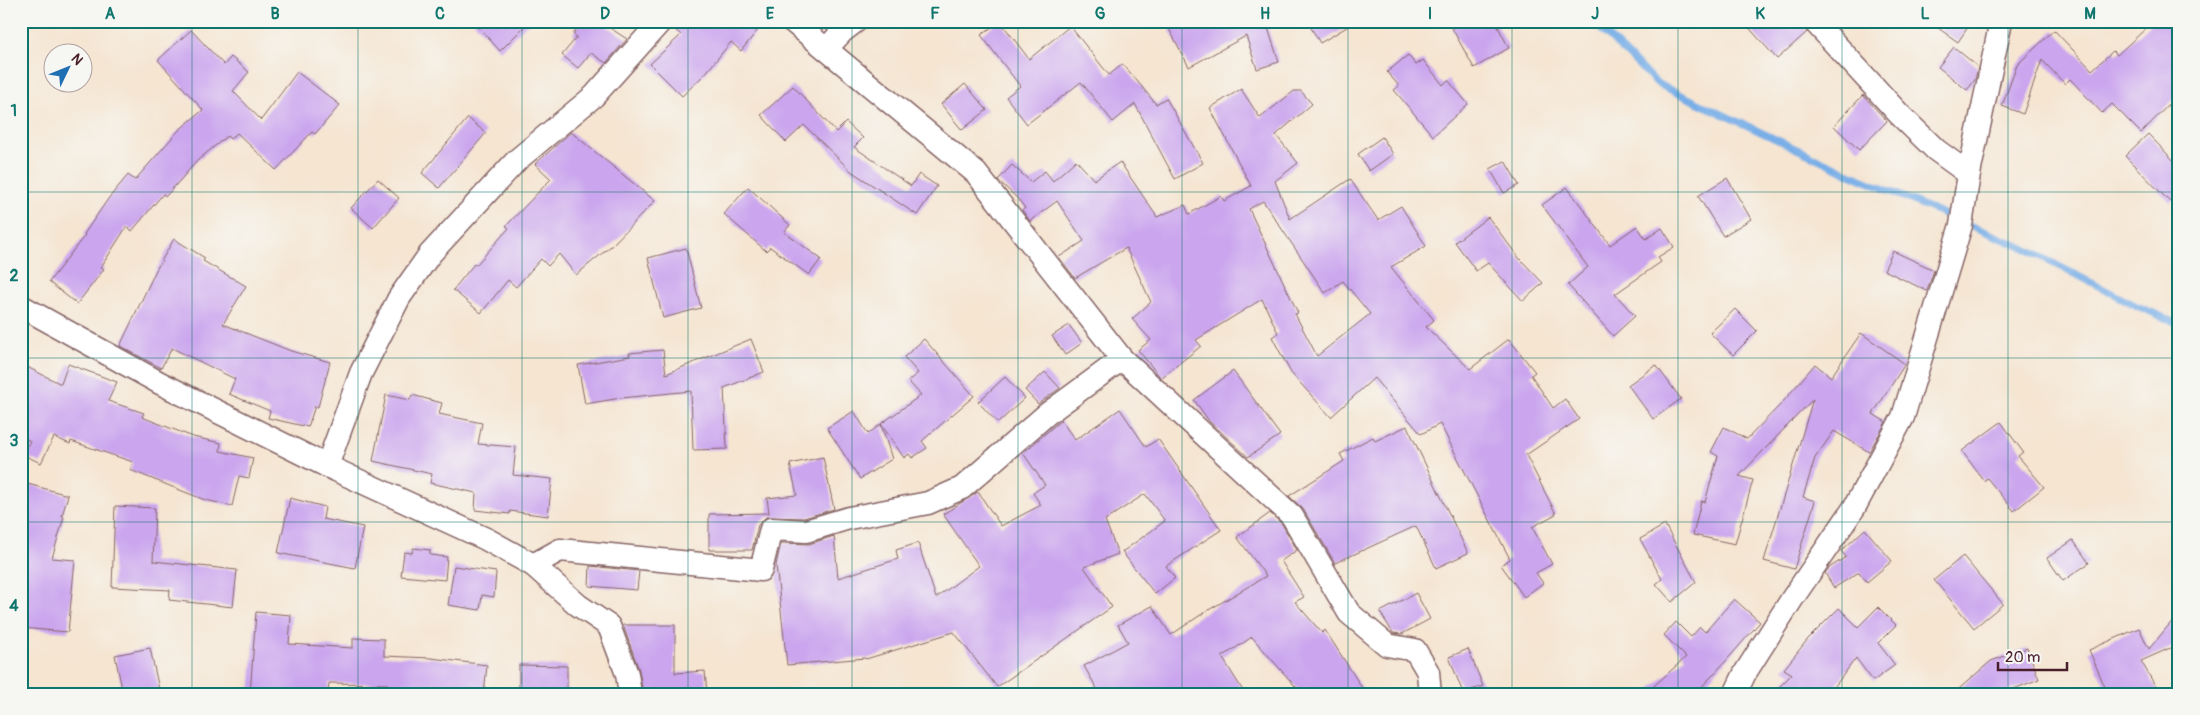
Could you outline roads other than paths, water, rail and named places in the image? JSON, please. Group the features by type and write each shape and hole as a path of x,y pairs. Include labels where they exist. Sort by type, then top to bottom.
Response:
{"street":[{"path":"327,466 361,373 399,298 430,254 517,160 594,96 661,21"},
{"path":"792,21 976,173 1122,359 1292,516 1349,613 1387,645 1415,650 1428,672 1430,694"},
{"path":"826,49 843,31 856,21"},
{"path":"1814,21 1899,114 1936,150 1969,174"},
{"path":"1735,694 1745,673 1792,599 1854,508 1903,417 1961,225 1966,203 1969,174 2001,21"},
{"path":"21,306 160,383 327,466 486,539 534,565 578,605 609,626 627,674 630,694"},
{"path":"534,565 560,550 761,570 771,529 806,531 849,518 928,503 962,488 1047,414 1122,359"}],"waterway":[{"path":"1592,21 1658,84 1861,179 2024,248 2137,306 2179,324"}]}
